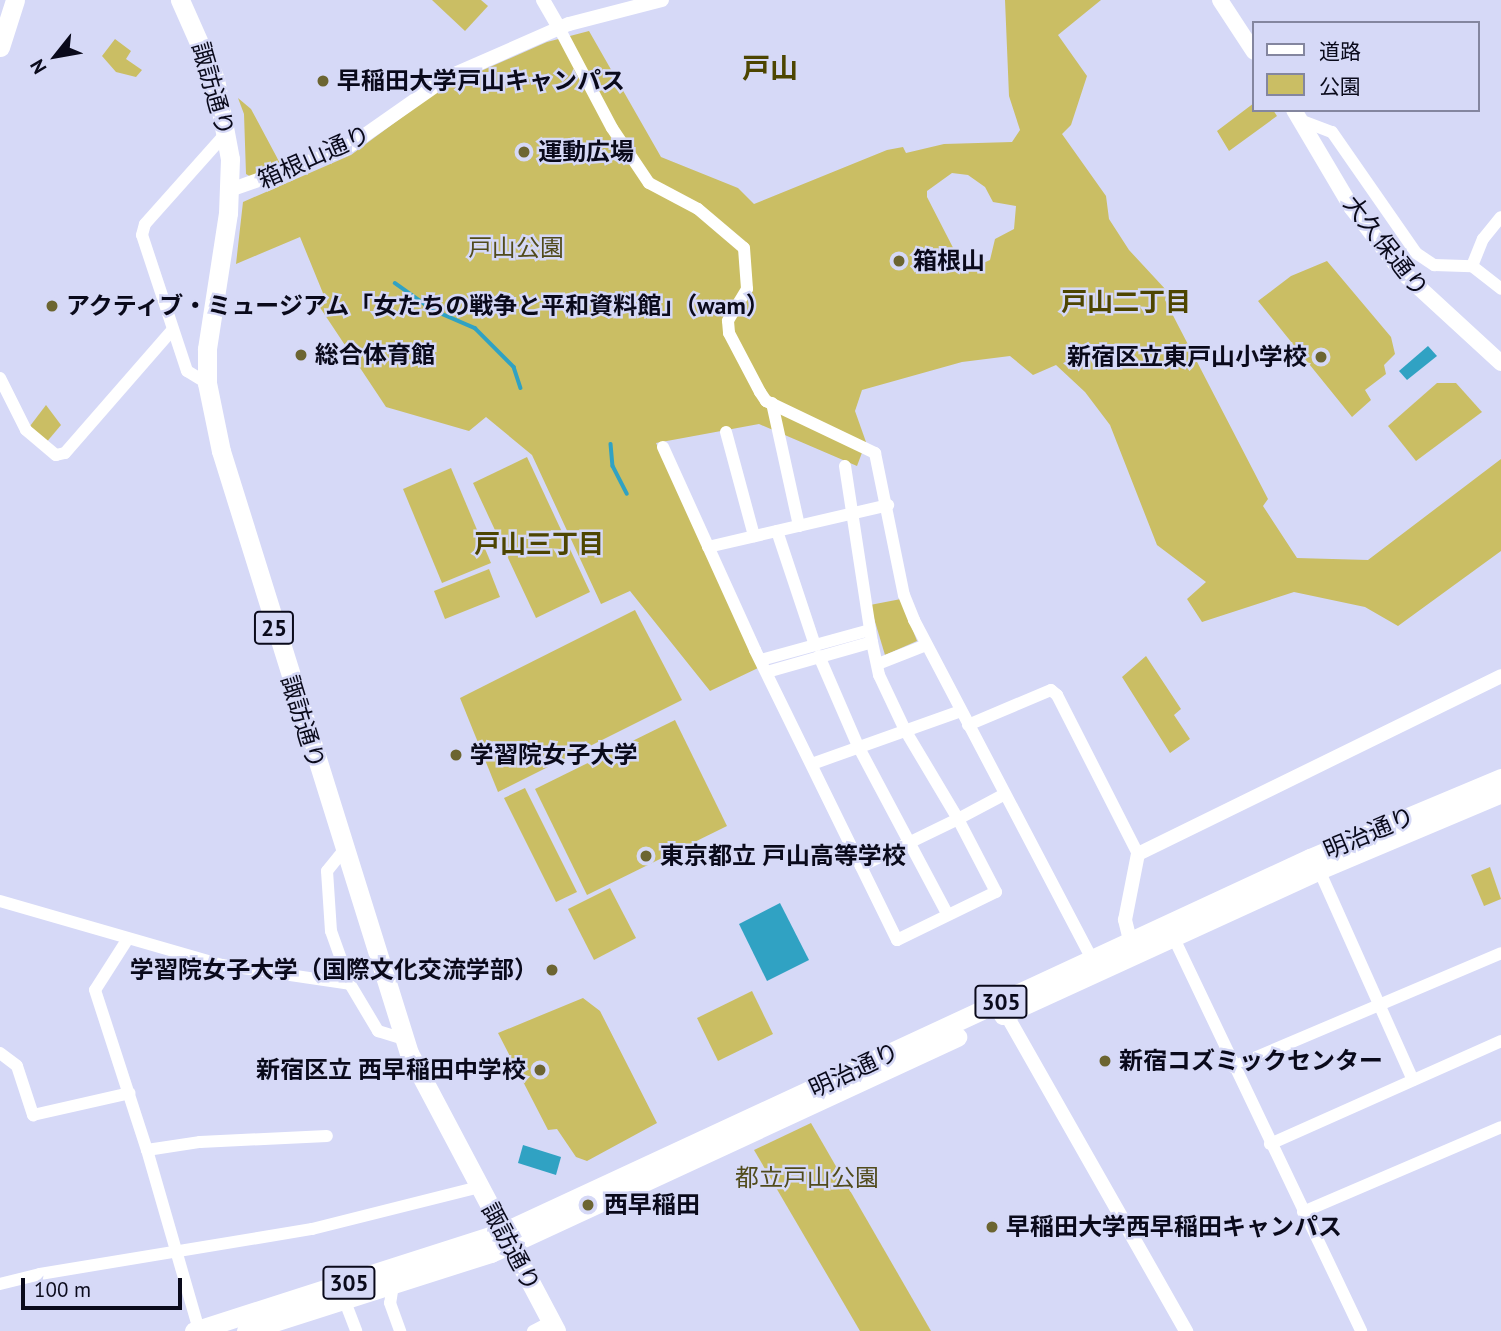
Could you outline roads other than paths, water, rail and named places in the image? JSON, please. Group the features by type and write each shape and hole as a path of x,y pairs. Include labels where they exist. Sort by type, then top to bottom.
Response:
{"main road":[{"path":"0,9 3,0"},
{"path":"0,47 15,0"},
{"name":"諏訪通り","path":"180,0 211,66 227,132 230,190 209,325 207,383 221,452 404,1039 420,1079 480,1187 547,1328"},
{"path":"1220,0 1252,49"},
{"name":"大久保通り","path":"1297,115 1352,208 1401,271 1429,301 1501,363"},
{"name":"明治通り","path":"197,1330 506,1239 1501,778"},
{"name":"明治通り","path":"246,1331 393,1285 506,1239 1006,1014 1095,964 1130,940 1170,930 1501,793"}],"street":[{"path":"544,0 612,128 649,183 698,209 744,248 747,289 728,321 729,333 760,392 772,403 875,453 888,505 904,595 926,645 1095,964"},
{"name":"箱根山通り","path":"230,190 245,189 345,149 448,77 559,28 612,9 662,0"},
{"path":"1297,115 1332,132 1416,253 1434,265 1472,266 1501,289"},
{"path":"207,383 187,371 143,231 227,132"},
{"path":"1472,266 1483,239 1501,217"},
{"path":"0,378 26,430 56,455 65,453 173,328"},
{"path":"772,403 799,526"},
{"path":"726,432 754,536"},
{"path":"663,447 764,666 897,940 996,892 958,819 905,730 878,664 871,636 845,466"},
{"path":"708,547 888,505"},
{"path":"777,531 817,651 858,746 948,915"},
{"path":"764,666 871,636"},
{"path":"878,664 926,645"},
{"path":"1138,855 1501,676"},
{"path":"968,725 1051,690 1058,695 1138,855 1125,920 1130,940"},
{"path":"812,764 961,711"},
{"path":"861,866 1006,794"},
{"path":"344,850 328,867 325,886 331,931 350,984 378,1031 404,1039"},
{"path":"1319,870 1413,1080"},
{"path":"0,901 127,940 222,965 350,984"},
{"path":"1170,930 1361,1331"},
{"path":"127,940 95,990 148,1150 197,1330"},
{"path":"1233,1067 1501,953"},
{"path":"1006,1014 1186,1331"},
{"path":"1270,1144 1501,1041"},
{"path":"0,1053 17,1066 33,1115 130,1093"},
{"path":"1303,1212 1501,1127"},
{"path":"148,1150 200,1142 327,1136"},
{"path":"0,1284 175,1251 312,1229 480,1187"},
{"path":"393,1285 390,1303 400,1331"},
{"path":"344,1299 356,1331"}],"water":[{"path":"1428,346 1437,356 1407,380 1399,371"},
{"path":"780,903 809,960 767,981 739,924"},
{"path":"523,1145 561,1157 556,1175 518,1163"}],"waterway":[{"path":"395,283 433,310 475,328 514,367 521,388"},
{"path":"611,444 613,466 627,494"}],"place":[{"name":"早稲田大学戸山キャンパス","path":"323,81"},
{"name":"運動広場","path":"524,152"},
{"name":"箱根山","path":"899,261"},
{"name":"アクティブ・ミュージアム「女たちの戦争と平和資料館」（wam）","path":"52,306"},
{"name":"総合体育館","path":"301,355"},
{"name":"新宿区立東戸山小学校","path":"1321,357"},
{"name":"学習院女子大学","path":"456,755"},
{"name":"東京都立 戸山高等学校","path":"646,856"},
{"name":"学習院女子大学（国際文化交流学部）","path":"552,970"},
{"name":"新宿コズミックセンター","path":"1105,1061"},
{"name":"新宿区立 西早稲田中学校","path":"540,1070"},
{"name":"西早稲田","path":"588,1205"},
{"name":"早稲田大学西早稲田キャンパス","path":"992,1227"}],"district":[{"name":"戸山","path":"770,68"},
{"name":"戸山二丁目","path":"1126,302"},
{"name":"戸山三丁目","path":"539,544"}],"park label":[{"name":"戸山公園","path":"516,248"},
{"name":"都立戸山公園","path":"807,1178"}]}
